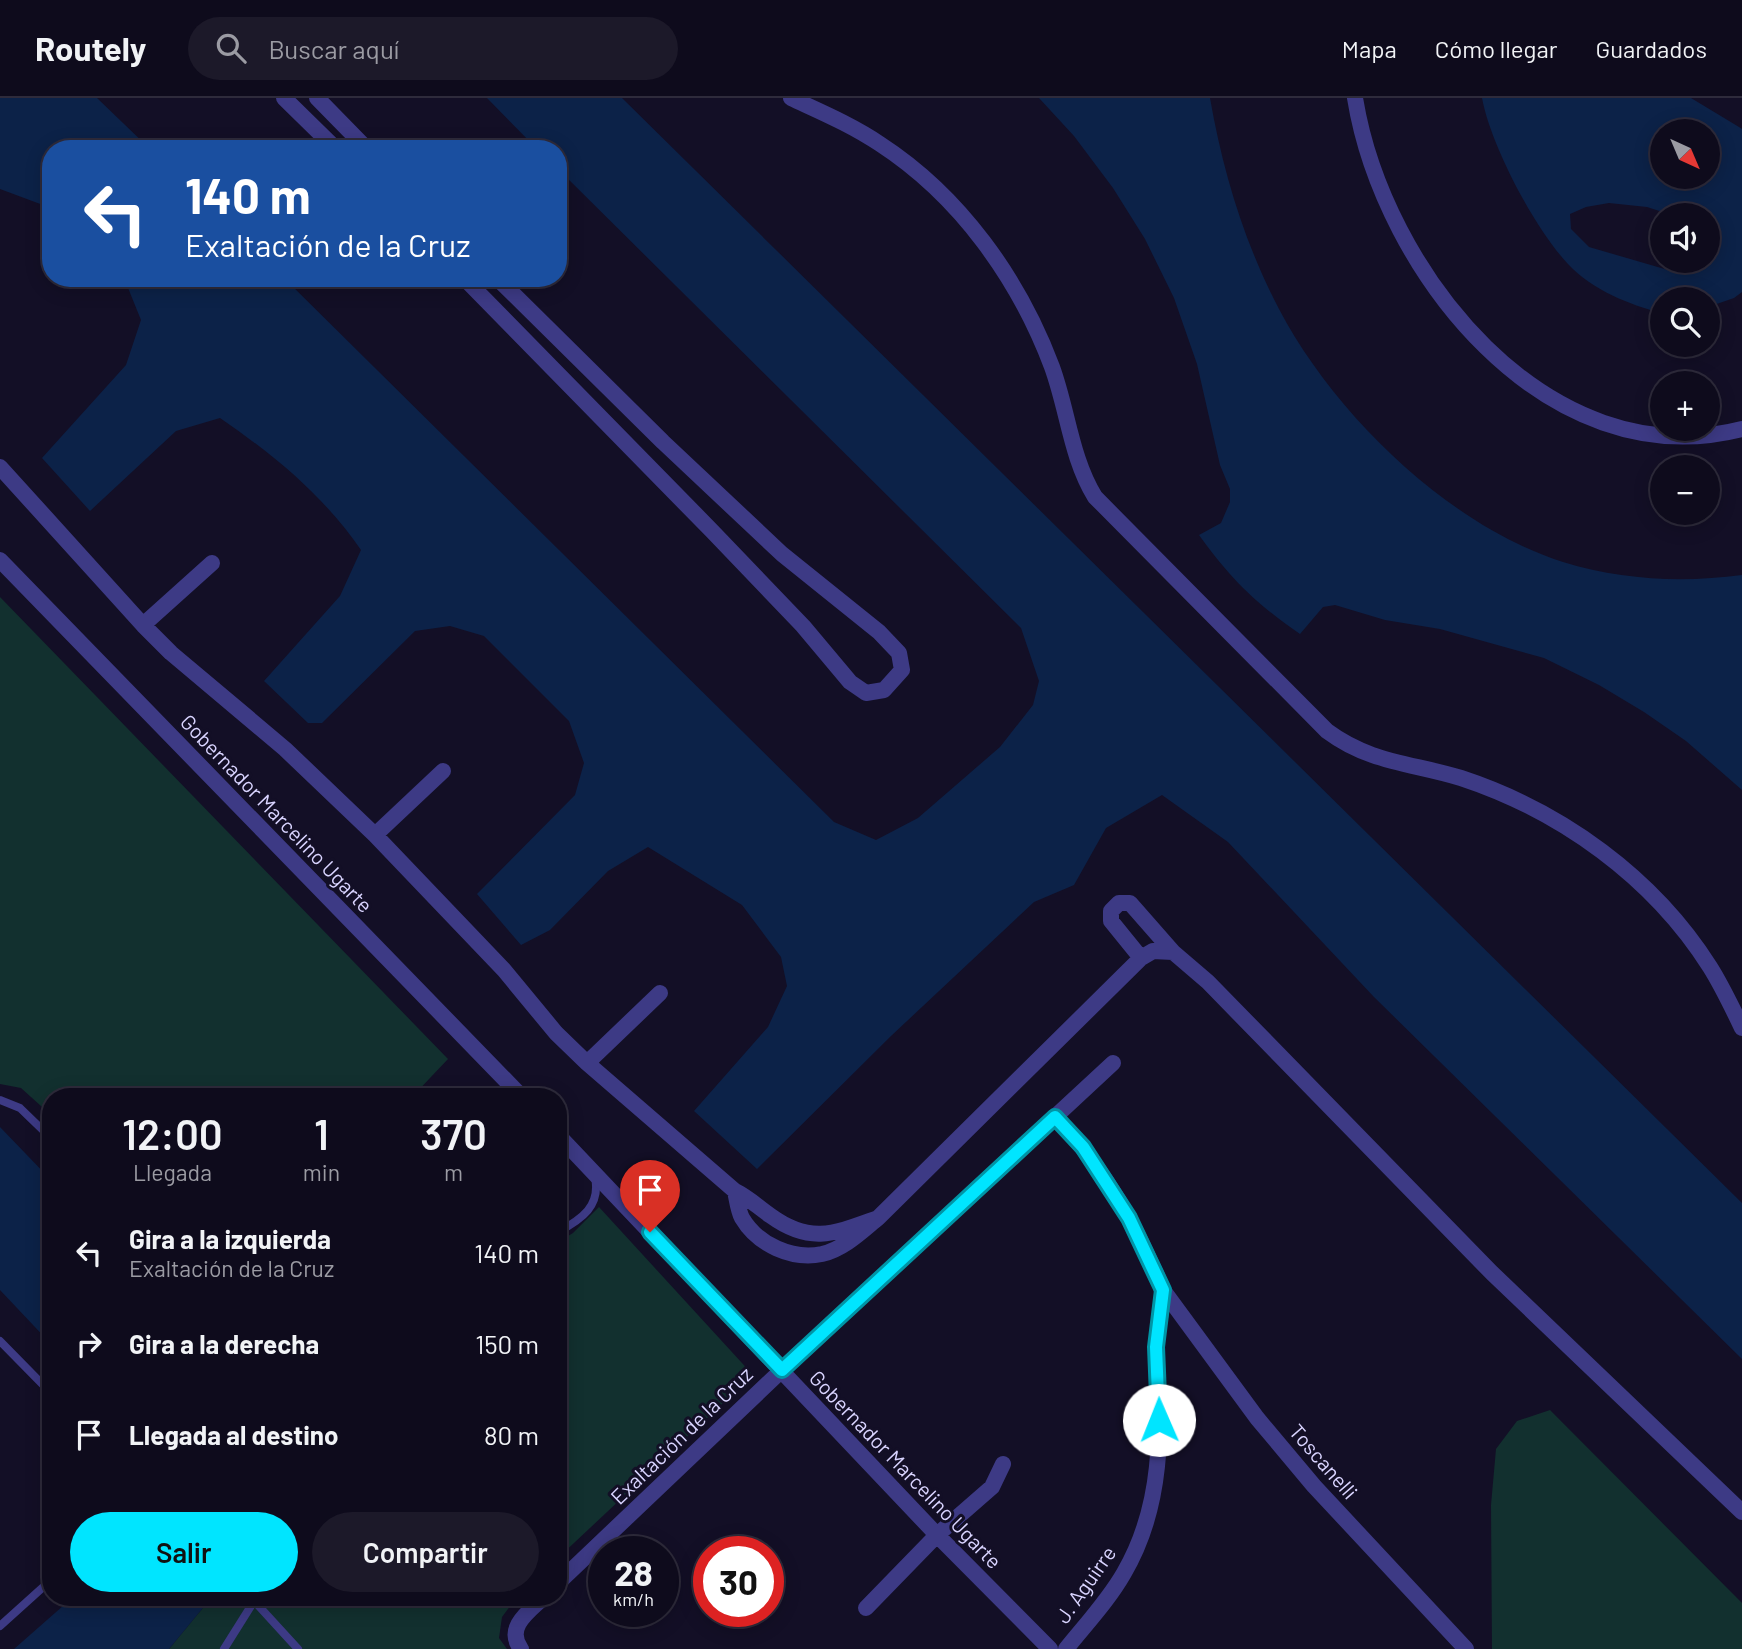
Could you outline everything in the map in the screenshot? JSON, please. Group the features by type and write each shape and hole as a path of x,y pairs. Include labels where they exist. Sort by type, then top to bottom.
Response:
{"street":[{"path":"284,98 327,140"},
{"path":"317,98 358,140"},
{"path":"791,98 835,118 883,146 925,178 973,229 1012,284 1036,328 1062,396 1079,468 1095,497 1327,731 1362,753 1459,778 1511,798 1560,823 1589,843 1632,876 1676,921 1709,965 1742,1028"},
{"path":"1355,98 1366,151 1380,188 1419,263 1457,316 1503,361 1553,400 1601,424 1629,432 1692,438 1742,429"},
{"path":"473,287 803,626 850,682 866,693 884,690 902,670 899,653 879,632 782,554 506,287"},
{"path":"626,443 646,424"},
{"path":"0,467 171,653 285,749 375,835 504,970 556,1033 586,1063 735,1191 753,1200 789,1227 805,1233 831,1235 878,1218"},
{"name":"Gobernador Marcelino Ugarte","path":"0,560 513,1088"},
{"path":"143,625 212,563"},
{"path":"375,835 443,771"},
{"path":"1140,958 1111,922 1111,911 1119,904 1130,903 1173,952 1208,982 1492,1273 1742,1512"},
{"path":"735,1191 742,1217 759,1238 778,1250 800,1256 824,1254 851,1240 878,1218 1140,958 1153,951 1173,952"},
{"path":"586,1063 660,993"},
{"name":"Exaltación de la Cruz","path":"567,1574 782,1370 1113,1063"},
{"path":"1055,1117 1083,1147 1129,1218 1163,1290"},
{"name":"Gobernador Marcelino Ugarte","path":"567,1144 937,1535 1050,1649"},
{"name":"J. Aguirre","path":"1066,1649 1102,1606 1124,1574 1138,1548 1154,1498 1159,1399 1156,1347 1163,1290"},
{"name":"Toscanelli","path":"1163,1290 1257,1418 1314,1486 1466,1649"},
{"path":"866,1608 937,1535 992,1487 1003,1464"},
{"path":"521,1649 515,1637 518,1622 535,1606"}],"lane":[{"path":"0,1100 20,1108 42,1129"},
{"path":"567,1227 577,1222 595,1204 597,1189 594,1173"},
{"path":"0,1341 42,1384"},
{"path":"0,1626 42,1588"},
{"path":"224,1649 251,1606"},
{"path":"260,1606 298,1649"}],"green space":[{"path":"0,597 448,1059 421,1088 42,1088 42,1107 21,1088 0,1084"},
{"path":"599,1207 753,1375 567,1550 567,1237"},
{"path":"1550,1410 1742,1603 1742,1649 1492,1649 1491,1505 1496,1449 1517,1421"},
{"path":"204,1606 510,1606 502,1617 499,1638 507,1649 169,1649"}],"water":[{"path":"0,98 97,98 141,140 42,140 42,205 0,189"},
{"path":"487,98 622,98 1742,1203 1742,1359 1374,997 1228,842 1162,795 1106,828 1074,885 1034,902 891,1036 757,1169 694,1111 768,1027 787,986 781,957 742,905 648,847 608,871 550,930 521,945 477,894 575,795 584,763 569,721 484,636 450,626 415,631 322,723 308,723 264,681 340,596 361,550 347,530 314,494 279,462 220,418 176,431 90,511 42,458 126,365 141,320 128,287 293,287 834,822 876,840 918,818 1000,747 1033,705 1039,681 1021,628 567,178 567,140 528,140"},
{"path":"1039,98 1210,98 1228,180 1245,232 1279,309 1302,349 1363,426 1438,494 1478,522 1520,545 1563,562 1607,573 1675,579 1742,575 1742,790 1686,741 1644,712 1599,685 1544,658 1440,629 1385,620 1335,605 1323,607 1300,634 1245,589 1199,535 1221,523 1230,502 1230,489 1220,465 1197,364 1174,298 1145,239 1113,188 1074,136"},
{"path":"1482,98 1691,98 1742,129 1742,292 1720,303 1720,287 1650,287 1650,310 1625,301 1588,282 1568,264 1542,230 1516,186 1495,139"},
{"path":"0,1127 42,1171 42,1334 0,1290"},
{"path":"63,1606 204,1606 169,1649 14,1649"}],"route":[{"path":"650,1232 782,1370 1055,1117 1083,1147 1129,1218 1163,1290 1156,1347 1159,1420"}]}
